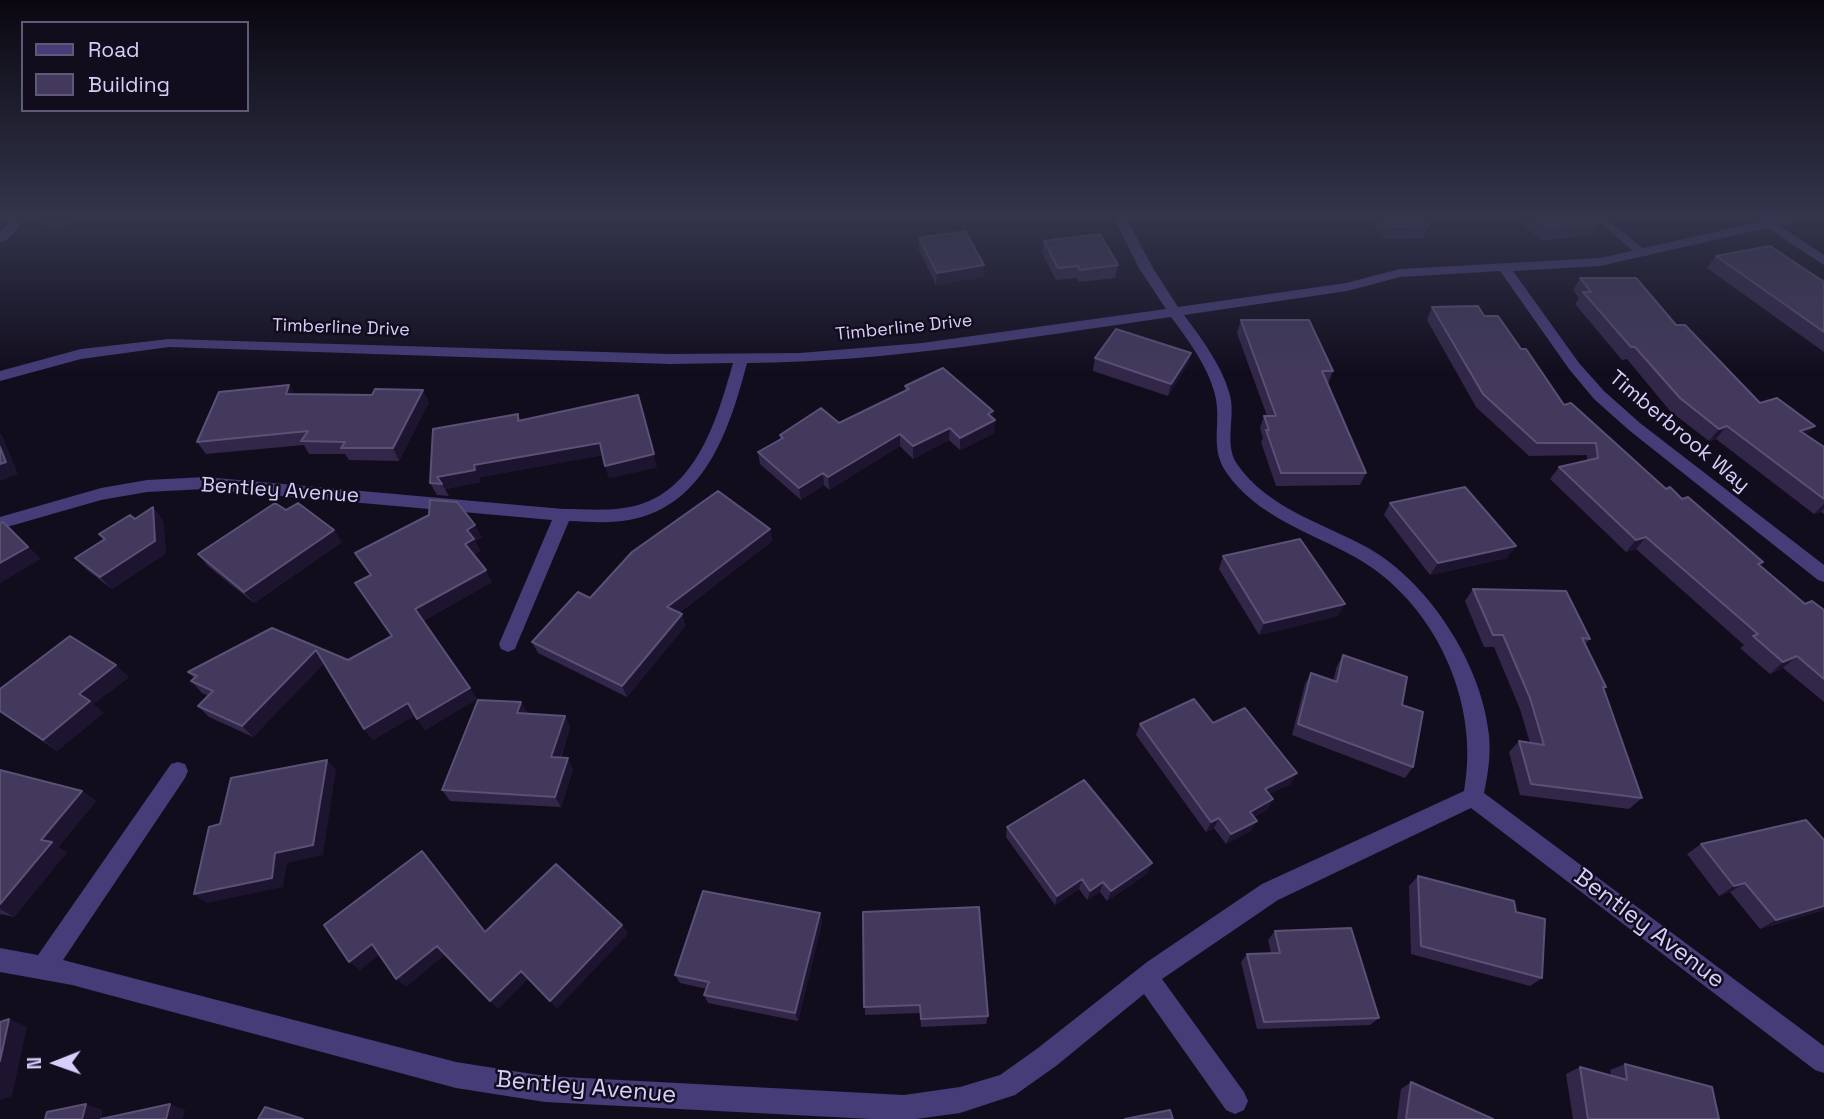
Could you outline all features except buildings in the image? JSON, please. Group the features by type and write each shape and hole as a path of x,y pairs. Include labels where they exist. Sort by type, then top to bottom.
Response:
{"street":[{"path":"1147,270 1217,378 1224,400 1222,445 1231,468 1249,487 1286,516 1378,563 1412,591 1437,626 1462,678 1477,724 1480,764 1473,797"},
{"name":"Timberline Drive","path":"0,376 81,354 169,343 670,359 800,358 922,348 1348,287 1399,273 1448,270"},
{"name":"Timberbrook Way","path":"1506,270 1574,366 1599,395 1635,427 1824,575"},
{"name":"Bentley Avenue","path":"0,523 101,494 147,485 205,483 564,515 608,515 648,509 679,490 715,440 725,417 741,359"},
{"path":"508,644 564,515"},
{"path":"45,967 178,771"},
{"name":"Bentley Avenue","path":"0,960 45,967 469,1077 545,1089 904,1108 960,1100 1006,1086 1147,978 1270,892 1473,797 1824,1061"},
{"path":"1147,978 1236,1101"}]}
